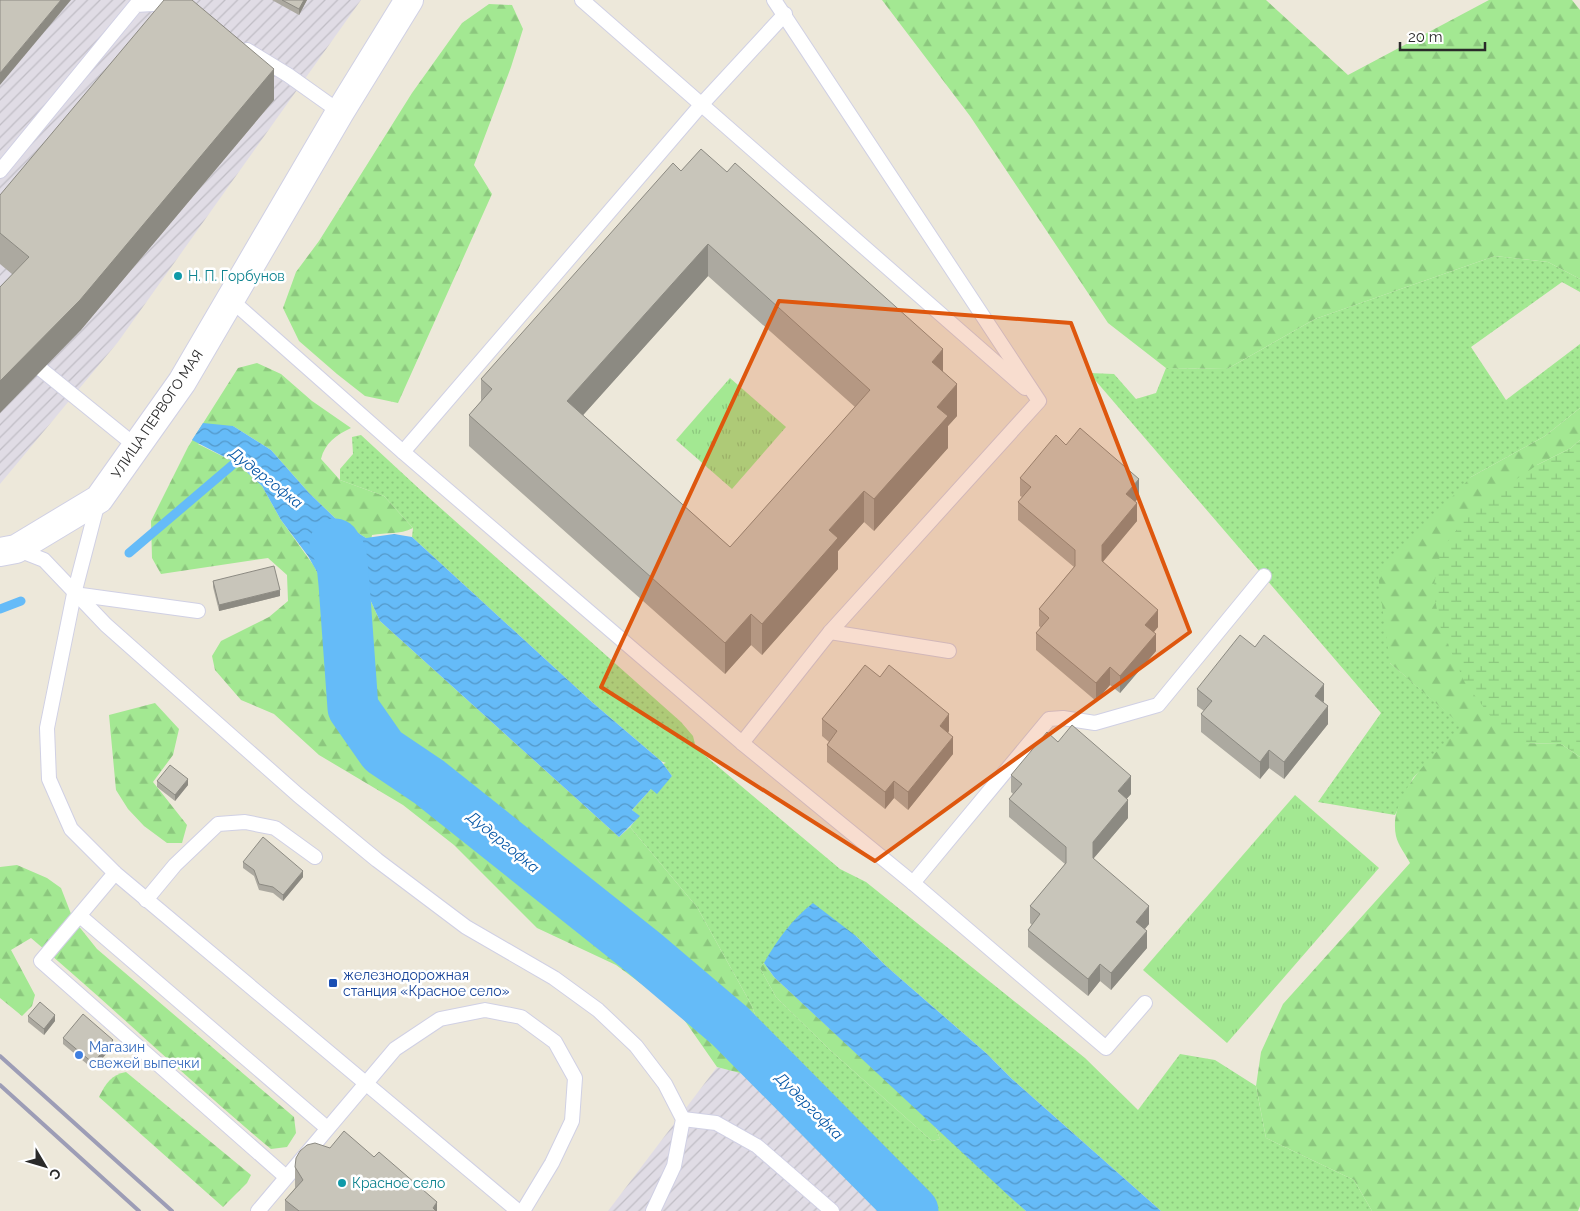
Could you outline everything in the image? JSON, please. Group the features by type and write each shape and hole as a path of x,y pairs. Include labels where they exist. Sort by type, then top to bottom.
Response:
{"main road":[{"name":"УЛИЦА ПЕРВОГО МАЯ","path":"8,550 99,499 182,382 340,112 409,0"}],"lane":[{"path":"582,0 1039,401"},
{"path":"774,0 1039,401"},
{"path":"0,171 133,3 169,3 186,14"},
{"path":"403,452 701,105 785,14"},
{"path":"237,44 288,75 340,112"},
{"path":"230,299 403,452 742,743 913,883 1106,1048 1145,1003"},
{"path":"42,370 137,446"},
{"path":"742,743 830,632 1039,401"},
{"path":"99,499 74,594 47,728 49,779 71,829 115,873 146,900 518,1211"},
{"path":"8,550 44,560 60,575 74,594 106,625 298,795 377,860 466,927 554,978 598,1010 636,1046 665,1084 683,1119 674,1166 653,1211"},
{"path":"913,883 1049,719 1063,718 1095,723 1158,705 1264,576"},
{"path":"74,594 198,611"},
{"path":"830,632 949,651"},
{"path":"146,900 175,865 218,824 245,822 275,828 315,857"},
{"path":"115,873 41,961 286,1177"},
{"path":"80,916 327,1128"},
{"path":"258,1211 364,1084 395,1050 440,1019 485,1010 522,1017 555,1042 575,1078 572,1121 552,1163 524,1211"},
{"path":"683,1119 716,1123 757,1146 832,1211"}],"highlighted area":[{"path":"779,301 1071,323 1190,632 875,861 601,687"}],"shaded area":[{"path":"0,0 361,0 118,342 0,484"},
{"path":"717,1067 763,1079 827,1141 892,1211 608,1211"}],"green space":[{"path":"882,0 1266,0 1348,75 1489,0 1572,0 1580,10 1580,279 1548,262 1495,256 1315,319 1227,369 1166,368 1108,323 970,116"},
{"path":"489,4 512,5 523,29 511,67 474,165 492,194 398,403 365,396 299,341 283,308 296,272 319,241 412,93 462,23"},
{"path":"1495,256 1548,262 1580,279 1580,292 1562,282 1471,347 1506,400 1580,344 1580,408 1545,436 1471,477 1390,663 1463,726 1413,778 1395,815 1318,802 1381,713 1089,373 1114,374 1136,399 1156,393 1166,368 1227,369 1315,319"},
{"path":"257,363 281,374 312,401 351,428 332,440 325,448 321,459 340,480 384,496 413,528 372,535 362,589 368,595 380,621 619,837 630,827 697,907 752,1006 769,1055 763,1079 717,1067 678,1011 616,965 537,928 454,845 403,805 319,755 274,714 241,700 215,670 212,656 221,641 269,617 288,601 287,575 268,558 161,574 152,558 151,521 188,447 238,368","holes":["233,426 271,450 309,493 336,519 366,538 353,606 331,600 314,566 281,520 262,486 238,464 198,444"]},
{"path":"730,378 786,427 732,489 676,440"},
{"path":"1580,408 1580,440 1571,448 1537,465 1522,743 1561,744 1580,757 1580,1206 1578,1211 1372,1211 1354,1180 1266,1138 1256,1086 1261,1052 1283,1004 1410,863 1396,836 1395,820 1399,805 1416,775 1462,726 1390,663 1378,575 1471,477 1545,436"},
{"path":"361,435 681,722 693,736 696,748 840,869 866,882 1085,1058 1138,1110 1180,1054 1215,1060 1256,1086 1266,1138 1354,1180 1372,1211 1161,1211 1012,1079 986,1053 886,966 856,936 764,963 760,968 776,997 830,1050 932,1141 940,1139 935,1126 1026,1211 937,1211 869,1139 839,1118 794,1070 777,1046 761,1032 752,1006 697,907 630,827 639,816 632,810 651,789 672,776 663,764 666,763 661,761 593,703 412,537 413,528 384,496 340,480 340,469 353,454 352,437"},
{"path":"1580,440 1580,757 1561,744 1522,743 1492,718 1465,683 1441,629 1433,590 1441,550 1472,510 1537,465 1571,448"},
{"path":"155,703 179,729 173,755 153,782 187,825 182,843 167,843 144,826 128,809 116,790 109,715"},
{"path":"1295,795 1379,868 1227,1043 1143,970"},
{"path":"17,865 47,878 61,888 73,919 97,949 294,1117 296,1133 287,1147 271,1149 31,938 11,950 35,995 32,1006 22,1016 0,998 0,867"},
{"path":"764,963 774,977 935,1126 940,1139 932,1141 830,1050 776,997 760,968"},
{"path":"126,1072 251,1175 247,1183 223,1207 99,1097 110,1080 116,1075"}],"water":[{"path":"203,423 233,426 271,450 309,493 336,519 366,538 394,534 412,537 593,703 661,761 672,776 657,794 651,789 632,810 640,816 619,837 380,621 368,595 359,585 349,612 338,609 308,556 281,520 262,486 238,464 192,440"},
{"path":"813,903 856,936 886,966 986,1053 1012,1079 1161,1211 1026,1211 1010,1197 774,977 764,963 786,930"}],"building":[{"path":"0,0 61,0 0,73"},
{"path":"164,0 192,0 274,69 80,300 0,381 0,287 29,257 0,233 0,195"},
{"path":"282,0 304,0 299,9"},
{"path":"701,149 727,172 735,163 943,349 932,362 957,384 937,407 948,416 874,499 864,491 829,530 838,538 762,624 751,614 725,643 469,415 492,389 481,379 673,163 681,171","holes":["708,244 870,390 730,547 567,401"]},
{"path":"1080,428 1139,479 1126,494 1137,503 1102,545 1102,561 1158,610 1145,625 1156,634 1120,676 1110,667 1096,683 1036,633 1049,618 1039,609 1075,566 1075,550 1018,502 1031,487 1020,478 1056,435 1066,445"},
{"path":"274,566 280,590 219,605 213,581"},
{"path":"1240,635 1255,647 1264,635 1324,684 1315,696 1328,706 1284,762 1269,750 1260,762 1201,714 1212,701 1197,689"},
{"path":"865,665 880,677 889,665 949,714 940,726 953,737 908,792 894,781 885,792 827,745 837,731 822,719"},
{"path":"1072,725 1131,776 1118,791 1128,800 1093,842 1093,858 1149,906 1136,922 1147,931 1111,973 1100,964 1088,979 1028,930 1040,914 1030,906 1066,863 1066,847 1009,799 1022,784 1011,775 1047,732 1058,742"},
{"path":"170,765 188,779 175,795 157,781"},
{"path":"263,837 303,871 283,895 273,887 259,884 254,870 243,862"},
{"path":"40,1002 55,1015 44,1029 28,1016"},
{"path":"83,1014 113,1040 93,1063 63,1038"},
{"path":"344,1131 374,1157 379,1152 437,1202 433,1208 436,1211 299,1211 285,1200 303,1180 295,1167 296,1158 300,1151 307,1145 315,1143 330,1148"}],"waterway":[{"path":"129,553 243,456"},
{"name":"Дудергофка","path":"335,544 341,554 353,708 383,751 429,782 644,953 730,1026 913,1211"},
{"path":"0,609 21,601"}],"railway":[{"path":"0,1056 172,1211"},
{"path":"0,1085 139,1211"}],"place":[{"name":"Н. П. Горбунов","path":"178,276"},
{"name":"железнодорожная станция «Красное село»","path":"333,983"},
{"name":"Магазин свежей выпечки","path":"79,1055"},
{"name":"Красное село","path":"342,1183"}]}
